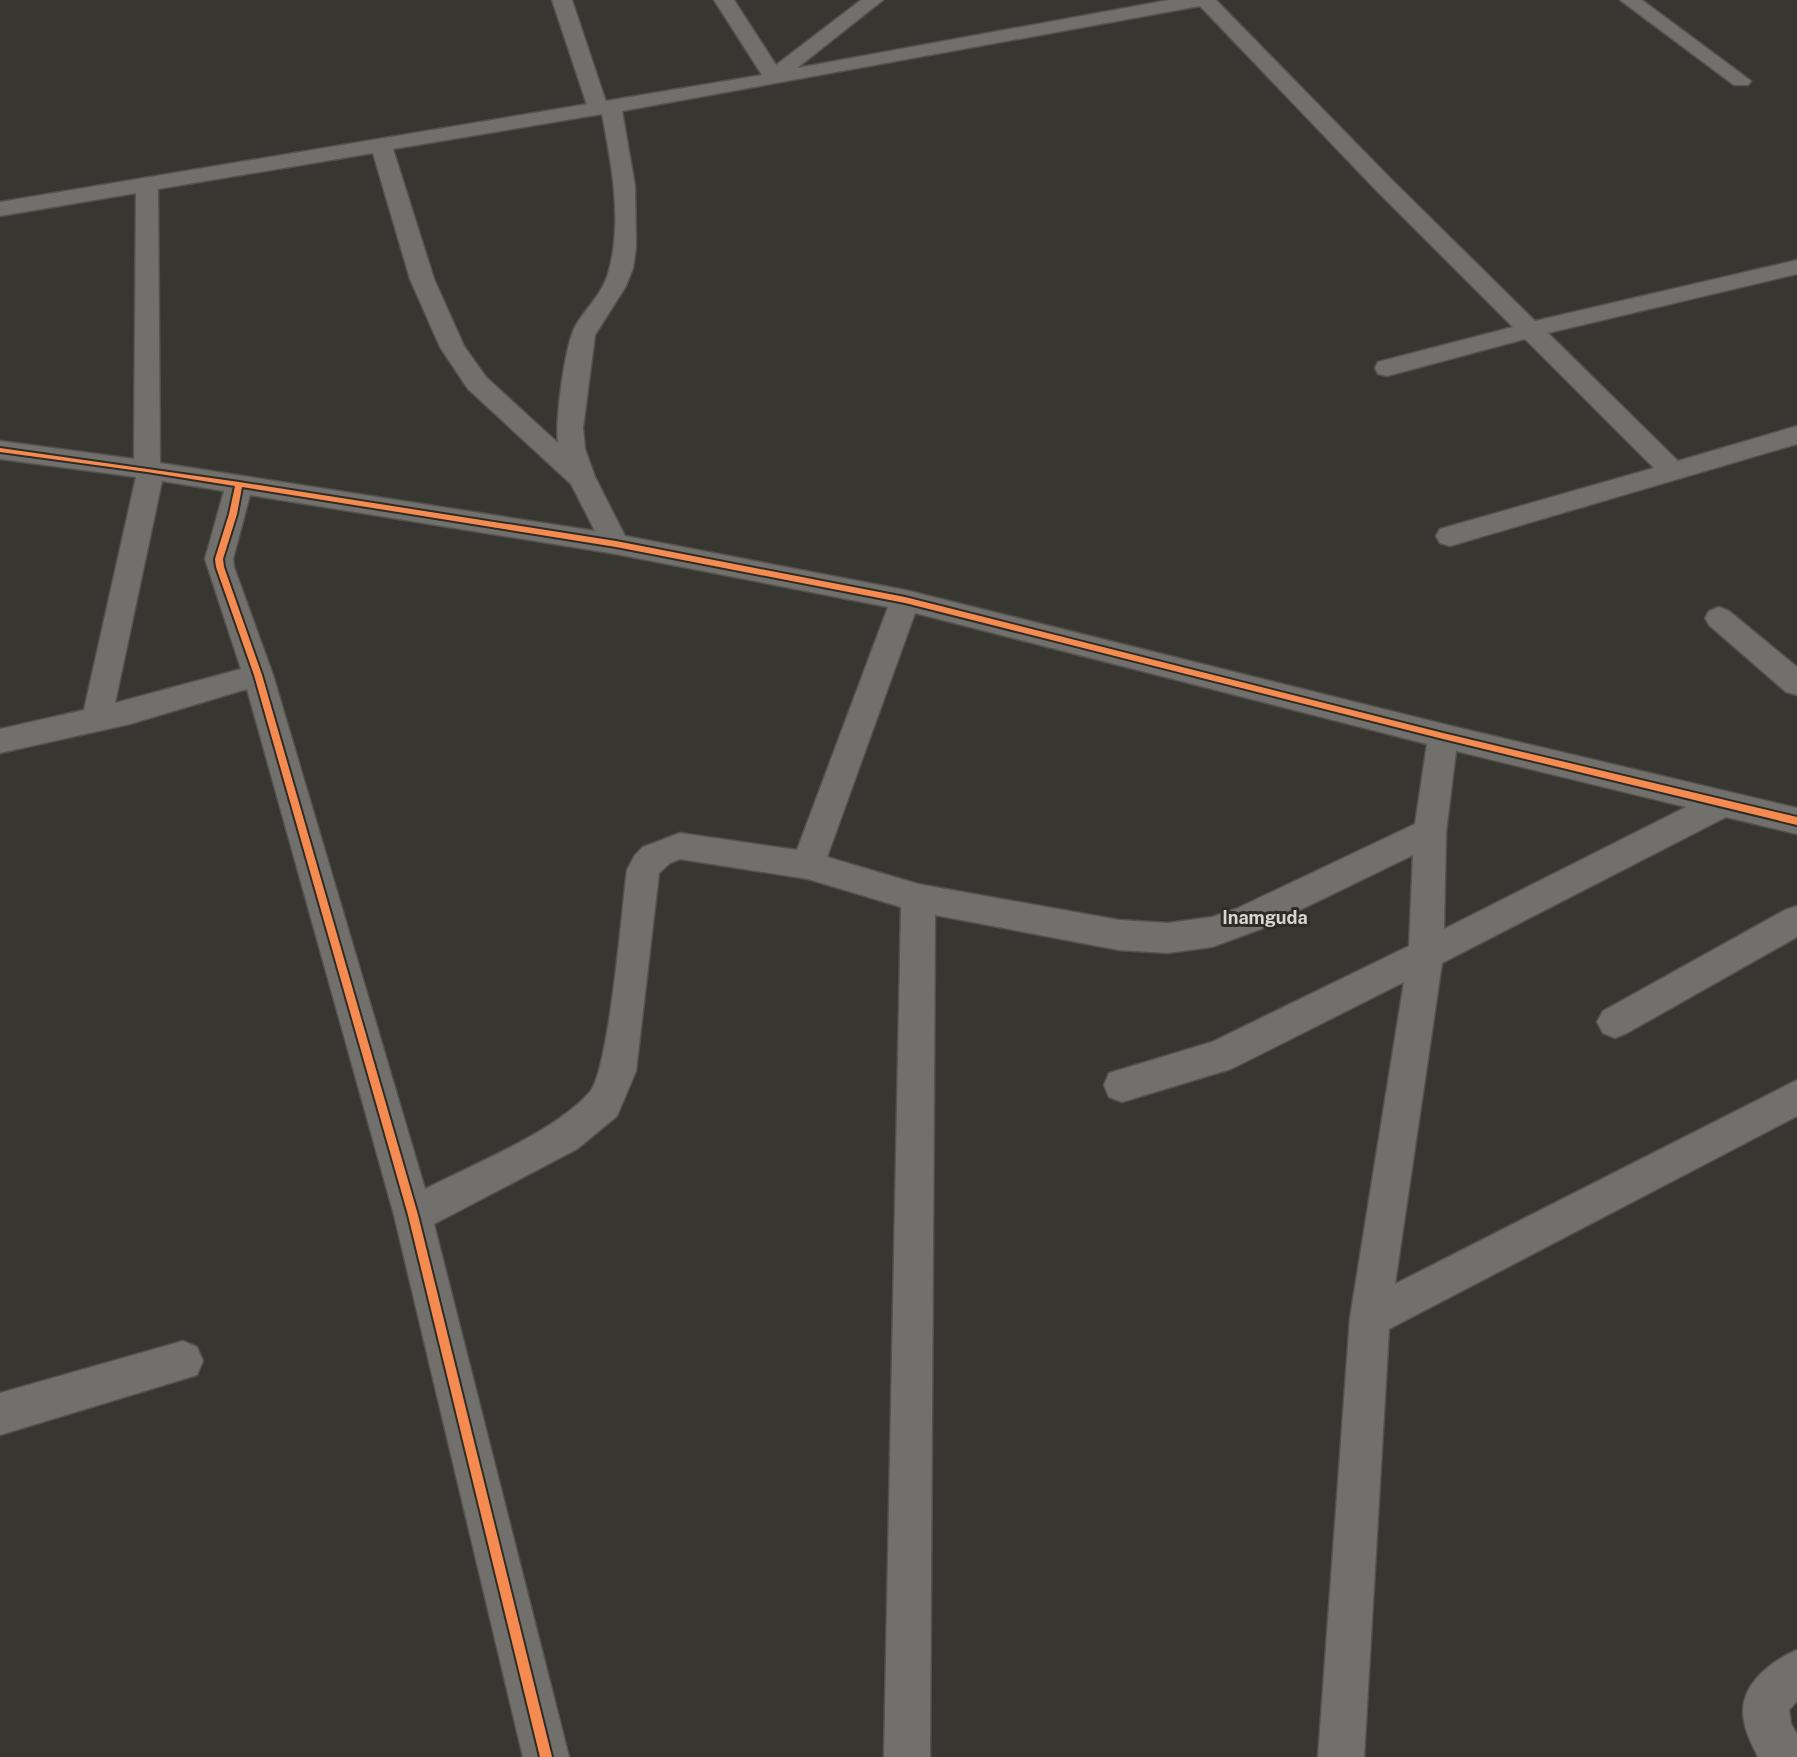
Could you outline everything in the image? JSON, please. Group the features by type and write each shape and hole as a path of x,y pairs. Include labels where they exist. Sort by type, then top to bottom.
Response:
{"street":[{"path":"562,0 604,106 624,167 627,209 621,271 613,291 596,312 583,336 570,435 582,479 616,544"},
{"path":"724,0 773,77"},
{"path":"773,77 873,0"},
{"path":"0,209 604,106 712,90 1200,0"},
{"path":"1205,0 1376,176 1673,471"},
{"path":"1630,0 1741,81"},
{"path":"381,144 422,279 452,346 477,383 582,479"},
{"path":"97,719 149,471 147,183"},
{"path":"1387,368 1532,329 1797,267"},
{"path":"1450,536 1797,435"},
{"path":"0,450 239,484 616,544 905,600 1443,736 1797,821"},
{"path":"239,484 233,514 219,558 258,675 413,1215 546,1757"},
{"path":"808,865 905,600"},
{"path":"1719,618 1797,684"},
{"path":"0,741 130,712 258,675"},
{"path":"1341,1757 1370,1318 1426,954 1430,832 1443,736"},
{"path":"1122,1085 1218,1057 1289,1024 1722,804"},
{"path":"413,1215 564,1137 604,1104 618,1071 643,870 650,858 680,846 808,865 918,898 1119,935 1168,938 1212,932 1249,919 1430,832"},
{"path":"907,1757 918,898"},
{"path":"1615,1022 1797,920"},
{"path":"1370,1318 1797,1097"},
{"path":"0,1414 183,1361"},
{"path":"1784,1757 1765,1720 1768,1699 1778,1685 1797,1673"}],"cycle path":[{"path":"0,450 147,470 616,544 905,600 1443,736 1797,821"},
{"path":"239,484 233,514 219,559 220,567 258,675 413,1215 546,1757"}],"district":[{"name":"Inamguda","path":"1265,917"}]}
